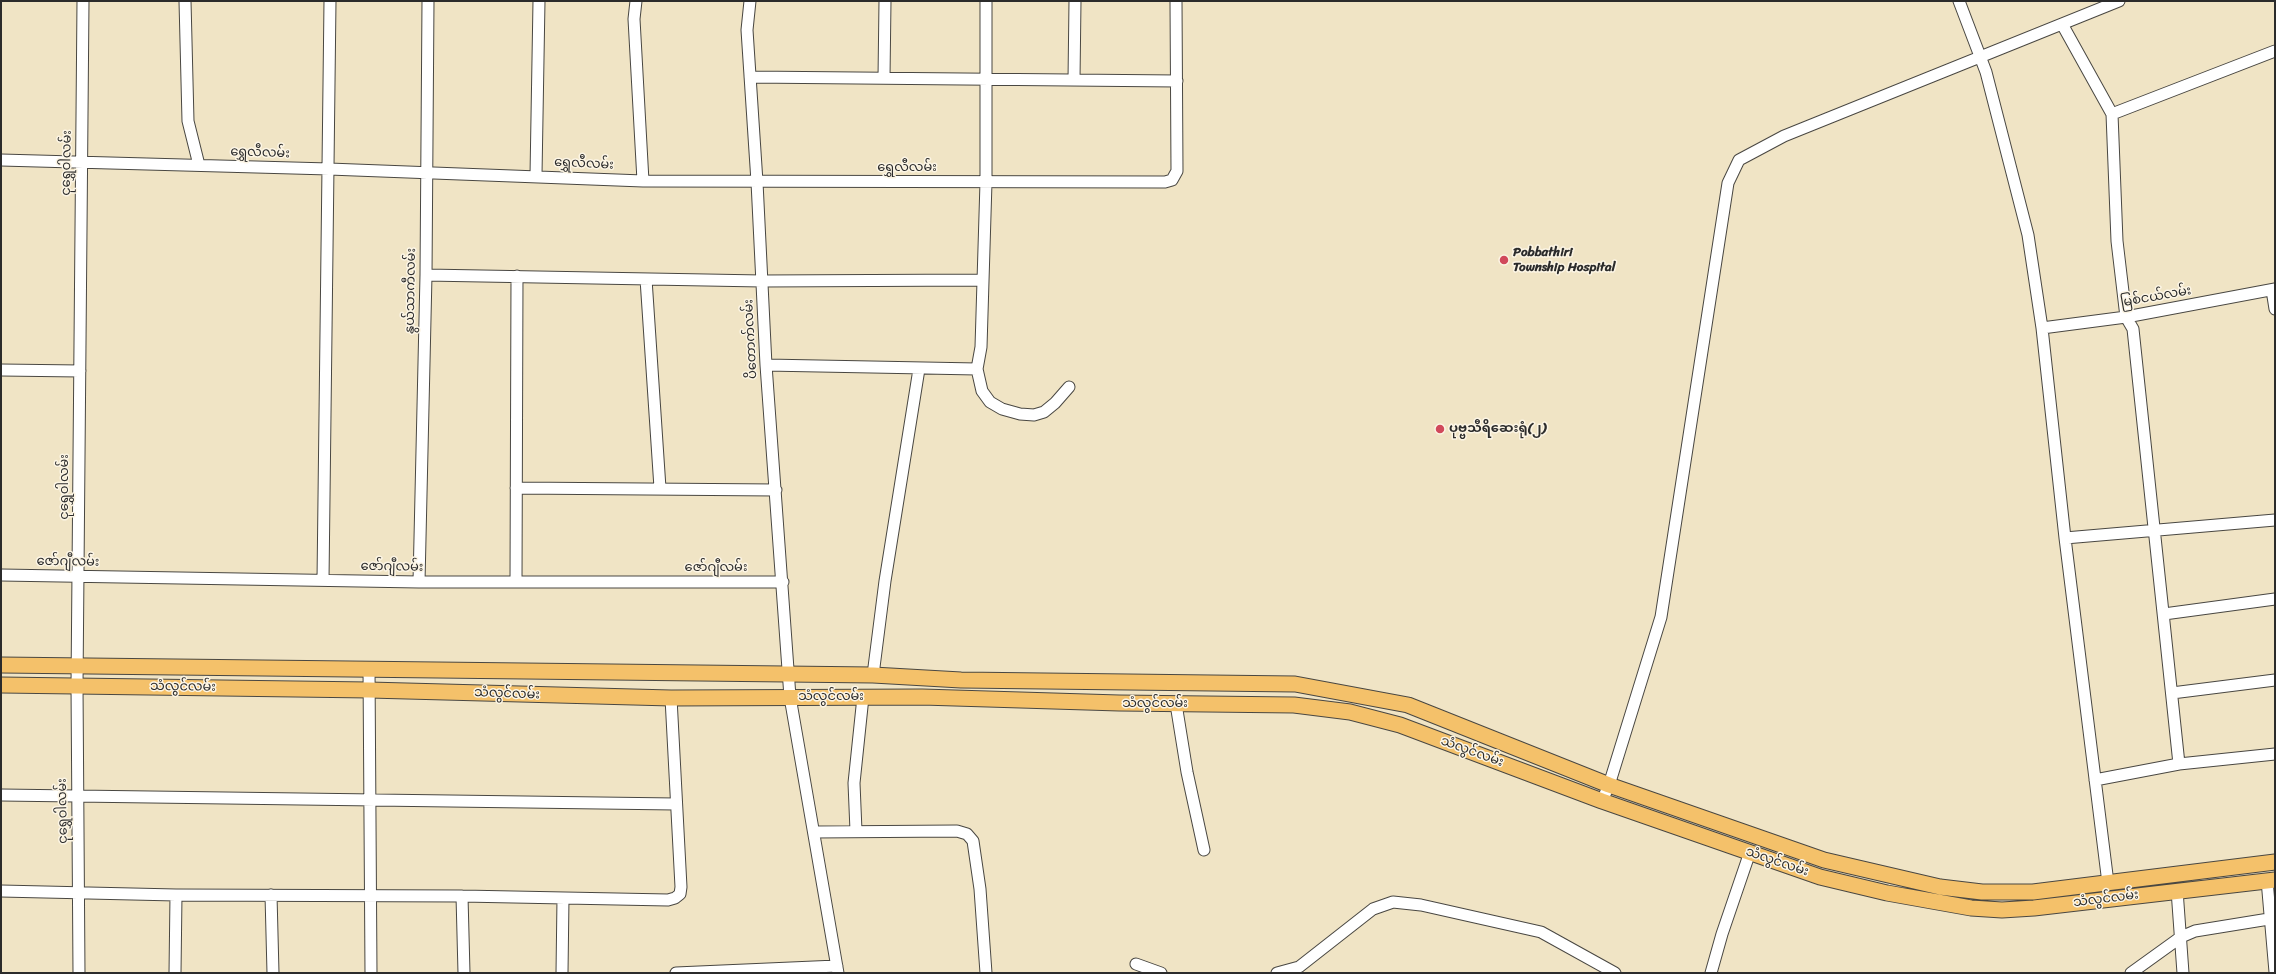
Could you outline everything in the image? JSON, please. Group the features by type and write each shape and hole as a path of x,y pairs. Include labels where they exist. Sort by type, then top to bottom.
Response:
{"main road":[{"name":"သံလွင်လမ်း","path":"1,665 369,668 873,675 961,680 1296,684 1408,705 1609,785 1824,860 1947,888 2008,893 2033,892 2275,862"},
{"name":"သံလွင်လမ်း","path":"1,685 369,690 671,698 922,696 1176,704 1294,705 1350,712 1400,725 1602,800 1820,877 1887,893 1971,908 2002,910 2271,880"},
{"path":"1887,893 1890,876"}],"street":[{"name":"ငုရွှေဝါလမ်း","path":"79,973 76,796 83,1"},
{"path":"185,1 188,122 199,165"},
{"path":"323,580 330,1"},
{"name":"နွယ်သာကီလမ်း","path":"419,582 426,275 428,1"},
{"path":"536,175 539,1"},
{"path":"636,1 634,19 643,181"},
{"name":"ပိတောက်လမ်း","path":"750,1 747,30 757,182 766,364 783,582 790,697 837,970"},
{"path":"884,1 884,78"},
{"path":"986,1 986,182 981,347 977,368 982,391 990,402 1002,409 1020,414 1044,412 1055,403 1069,387"},
{"path":"1074,80 1075,1"},
{"path":"750,77 1177,81 1176,1"},
{"path":"1959,1 1980,57 2028,235 2042,328 2065,538 2108,883"},
{"path":"1602,800 1609,785 1661,617 1728,183 1739,160 1784,136 2119,1"},
{"path":"2062,24 2112,114 2117,241 2126,317 2132,329 2179,764"},
{"path":"2112,114 2275,51"},
{"name":"ရွှေလီလမ်း","path":"1,160 536,175 643,181 1165,182 1172,180 1177,171 1177,81"},
{"path":"426,275 762,281 982,280"},
{"path":"516,581 517,276"},
{"path":"646,279 660,488"},
{"path":"2274,290 2275,309"},
{"name":"မြစ်ငယ်လမ်း","path":"2042,328 2126,317 2274,290"},
{"path":"766,364 919,369 977,368"},
{"path":"873,675 886,574 919,369"},
{"path":"1,370 80,371"},
{"path":"516,488 776,490"},
{"path":"2065,538 2275,520"},
{"name":"ဇော်ဂျီလမ်း","path":"1,575 419,582 783,582"},
{"path":"2164,614 2275,599"},
{"path":"369,668 371,973"},
{"path":"2172,693 2275,680"},
{"path":"856,831 854,783 863,697"},
{"path":"1,890 176,895 462,896 668,900 675,898 680,894 681,887 675,804 671,698"},
{"path":"1176,704 1187,772 1204,850"},
{"path":"2095,780 2179,764 2275,754"},
{"path":"1,795 675,804"},
{"path":"814,832 956,831 967,834 973,841 980,889 986,973"},
{"path":"1711,973 1722,934 1750,852"},
{"path":"2271,880 2275,972"},
{"path":"2177,890 2183,973"},
{"path":"175,973 176,895"},
{"path":"271,895 273,973"},
{"path":"462,896 464,973"},
{"path":"562,973 563,898"},
{"path":"1277,973 1300,967 1373,909 1393,902 1421,905 1541,932 1615,973"},
{"path":"2131,973 2181,937 2195,931 2273,918"},
{"path":"1136,964 1161,973"},
{"path":"676,973 837,970"}],"place":[{"name":"Pobbathiri Township Hospital","path":"1504,260"},
{"name":"ပုဗ္ဗသီရိဆေးရုံ(၂)","path":"1440,429"}]}
